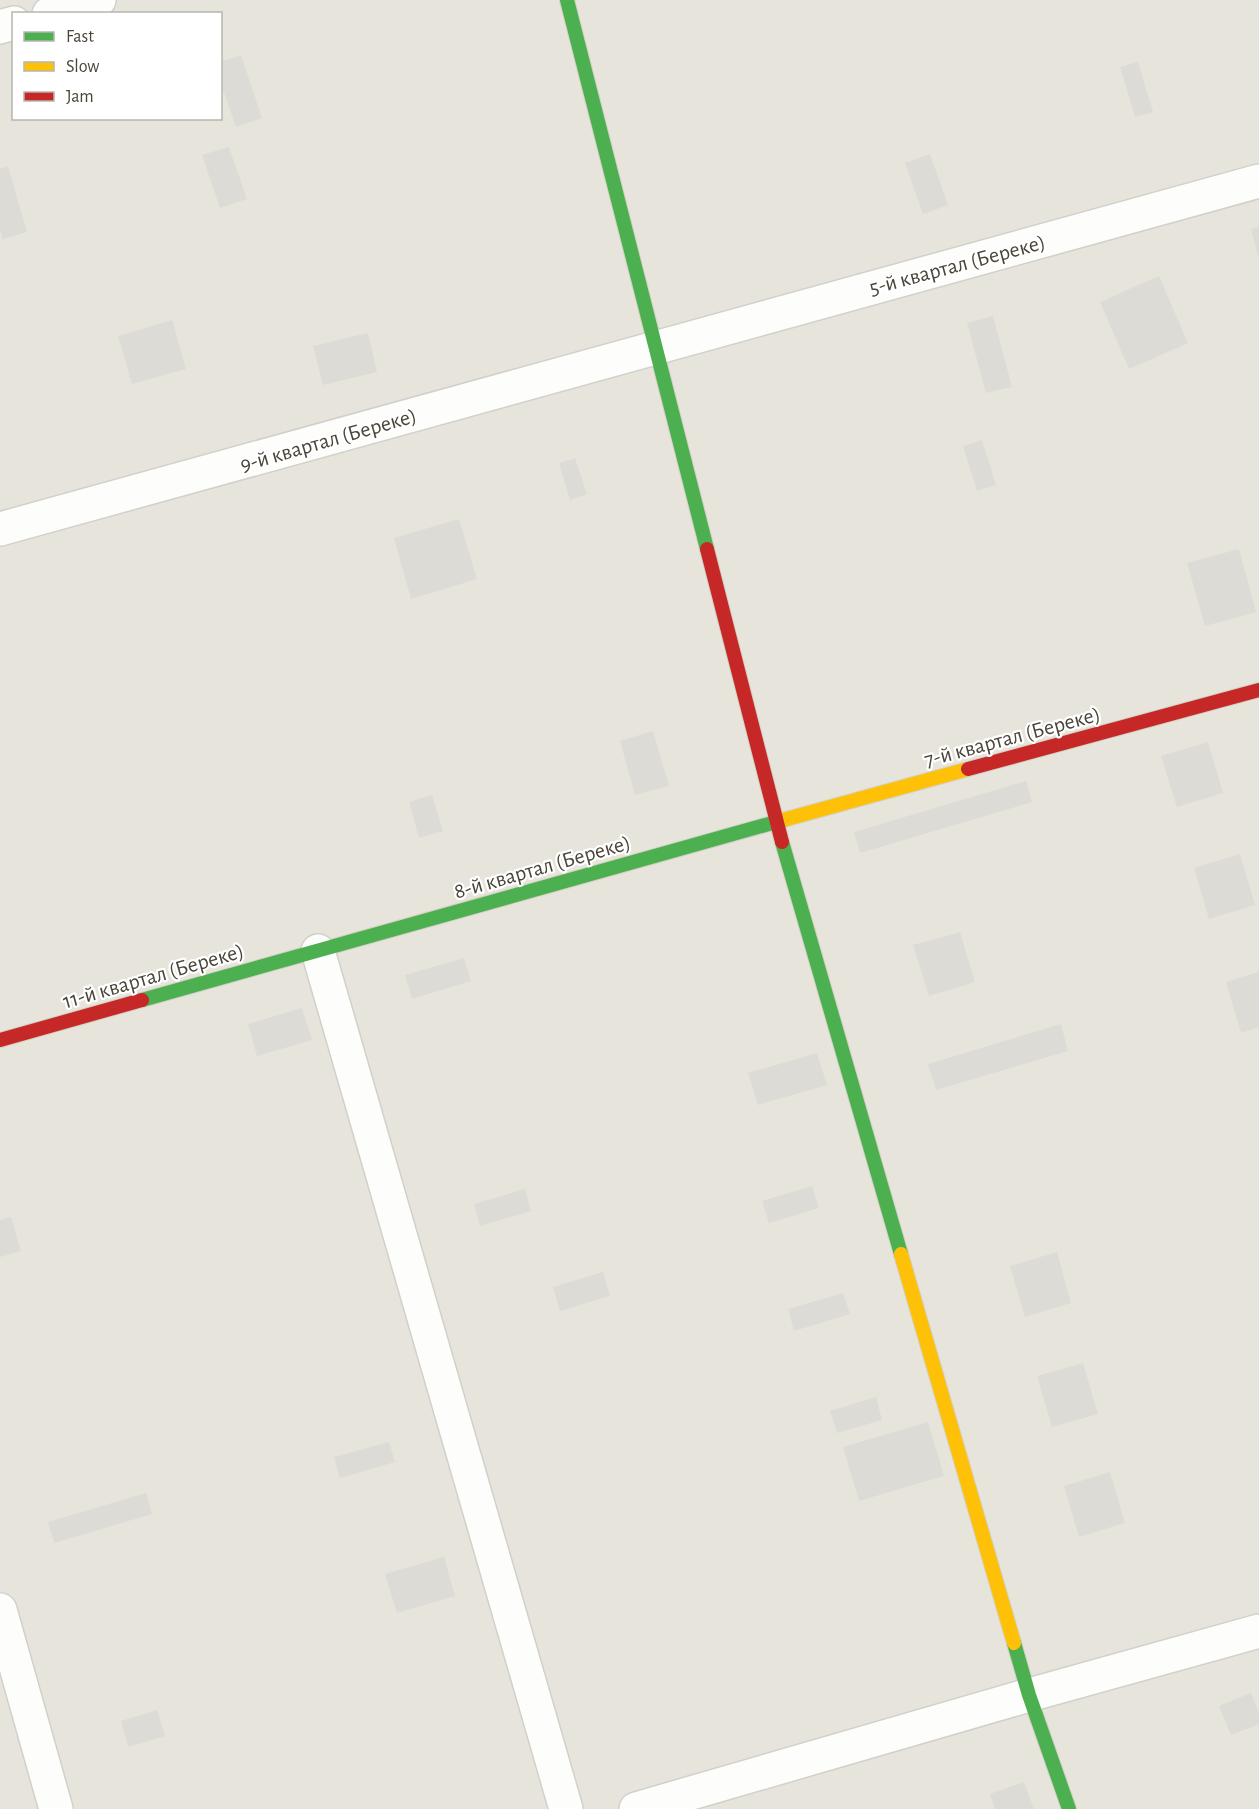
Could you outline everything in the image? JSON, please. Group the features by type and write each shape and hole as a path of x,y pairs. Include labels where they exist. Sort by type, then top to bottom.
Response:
{"street":[{"path":"56,12 99,0"},
{"path":"567,0 776,822 1029,1695 1069,1809"},
{"name":"5-й квартал (Береке)","path":"655,347 1259,181"},
{"name":"9-й квартал (Береке)","path":"0,529 655,347"},
{"name":"7-й квартал (Береке)","path":"776,822 1259,690"},
{"name":"8-й квартал (Береке)","path":"318,951 776,822"},
{"path":"318,951 566,1809"},
{"name":"11-й квартал (Береке)","path":"0,1040 318,951"},
{"path":"0,1610 56,1809"},
{"path":"636,1809 1259,1631"}],"shaded area":[{"path":"0,0 1259,0 1259,1809 0,1809"}],"building":[{"path":"241,55 262,118 236,127 222,87 222,61"},
{"path":"1138,62 1153,112 1135,117 1120,67"},
{"path":"229,147 247,199 220,208 202,155"},
{"path":"930,154 948,205 923,214 905,163"},
{"path":"8,166 27,232 3,239 0,230 0,169"},
{"path":"1259,227 1259,256 1258,256 1251,229"},
{"path":"1159,276 1188,343 1129,369 1100,302"},
{"path":"993,316 1012,387 986,393 967,323"},
{"path":"172,320 186,369 132,384 118,336"},
{"path":"368,333 377,372 323,385 313,346"},
{"path":"982,440 996,485 977,491 963,446"},
{"path":"575,458 587,494 570,500 559,463"},
{"path":"459,519 477,579 411,599 394,538"},
{"path":"1239,549 1256,612 1205,626 1187,563"},
{"path":"653,731 669,786 635,795 620,741"},
{"path":"1208,742 1223,793 1177,807 1161,756"},
{"path":"1026,781 1032,802 860,853 854,832"},
{"path":"432,795 443,831 419,838 409,802"},
{"path":"1240,854 1255,905 1209,919 1194,868"},
{"path":"960,932 975,982 929,996 913,945"},
{"path":"464,958 471,981 412,999 405,975"},
{"path":"1259,972 1259,1027 1241,1033 1226,982"},
{"path":"302,1008 312,1040 257,1056 248,1024"},
{"path":"1061,1024 1068,1051 936,1090 928,1064"},
{"path":"817,1053 827,1085 758,1105 748,1073"},
{"path":"812,1186 819,1208 769,1223 762,1201"},
{"path":"525,1189 531,1211 480,1226 474,1204"},
{"path":"11,1217 21,1251 0,1257 0,1220"},
{"path":"1057,1252 1071,1303 1025,1317 1010,1266"},
{"path":"603,1272 610,1296 560,1311 553,1287"},
{"path":"843,1293 850,1314 794,1331 788,1309"},
{"path":"1083,1363 1098,1414 1052,1427 1037,1376"},
{"path":"876,1397 882,1420 837,1433 830,1411"},
{"path":"928,1422 944,1476 859,1501 843,1447"},
{"path":"389,1442 395,1462 340,1478 334,1457"},
{"path":"1110,1472 1125,1523 1079,1537 1064,1486"},
{"path":"146,1493 152,1514 54,1543 48,1522"},
{"path":"444,1557 455,1596 397,1613 385,1574"},
{"path":"1251,1693 1259,1713 1259,1724 1231,1735 1219,1706"},
{"path":"157,1710 165,1736 128,1747 121,1721"},
{"path":"1024,1782 1034,1809 995,1809 990,1794"}],"traffic: fast":[{"path":"567,0 707,549"},
{"path":"142,1000 783,820"},
{"path":"782,842 901,1254"},
{"path":"1014,1643 1029,1695 1069,1809"}],"traffic: slow":[{"path":"783,820 968,769"},
{"path":"901,1254 1014,1643"}],"traffic: jam":[{"path":"707,549 782,842"},
{"path":"968,769 1259,690"},
{"path":"0,1040 142,1000"}]}
